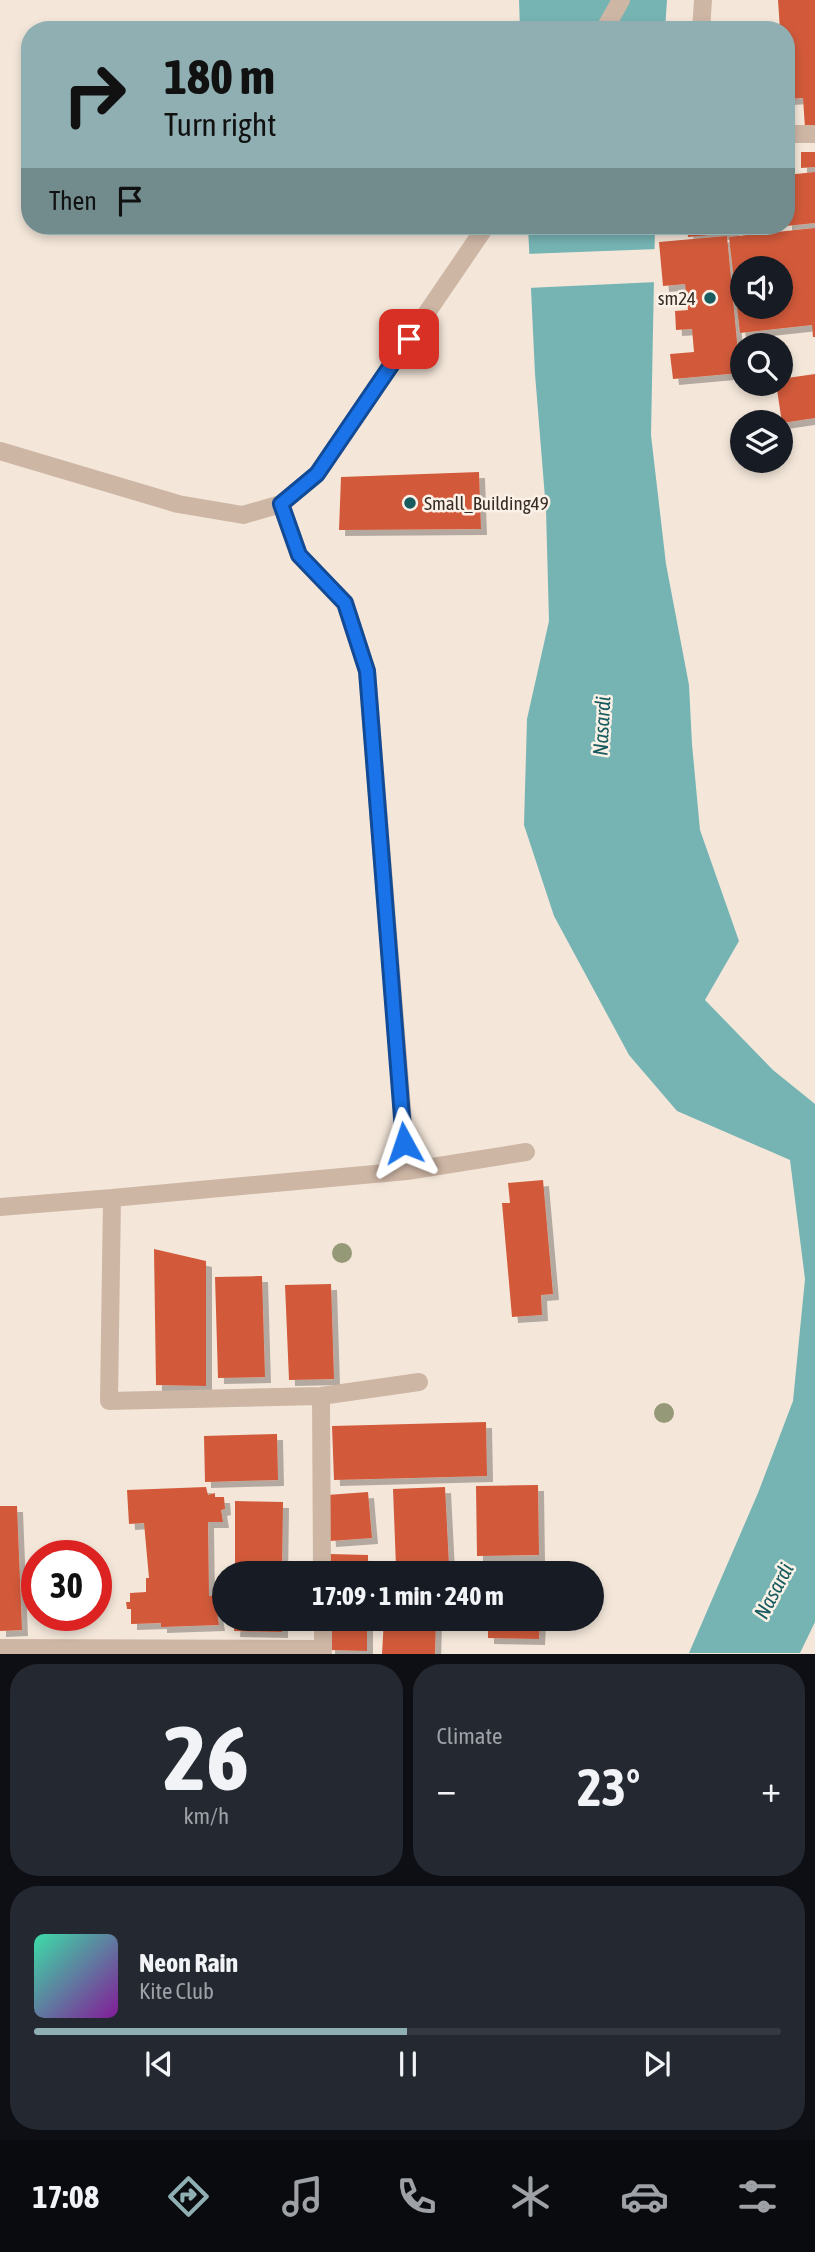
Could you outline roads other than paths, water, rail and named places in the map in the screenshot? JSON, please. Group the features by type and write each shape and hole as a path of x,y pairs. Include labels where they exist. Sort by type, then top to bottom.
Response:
{"street":[{"path":"609,21 621,0"},
{"path":"702,21 703,0"},
{"path":"795,134 815,134"},
{"path":"0,451 178,504 243,515 281,504 317,474 480,235"},
{"path":"281,504 299,555 345,603 367,671 407,1171"},
{"path":"0,1207 407,1171 526,1152"},
{"path":"112,1198 109,1401 321,1396 419,1381"},
{"path":"321,1396 322,1561"},
{"path":"0,1648 323,1651 323,1631"}],"water":[{"path":"519,0 667,0 666,21 520,21"},
{"name":"Nasardi","path":"528,235 655,235 651,435 666,564 689,685 700,830 739,941 705,1000 773,1070 815,1104 815,1622 800,1653 689,1653 758,1493 793,1401 805,1279 790,1160 677,1111 629,1055 554,916 524,825 527,719 549,621 546,510 535,374"}],"place":[{"name":"sm24","path":"710,298"},
{"name":"Small_Building49","path":"410,503"}]}
